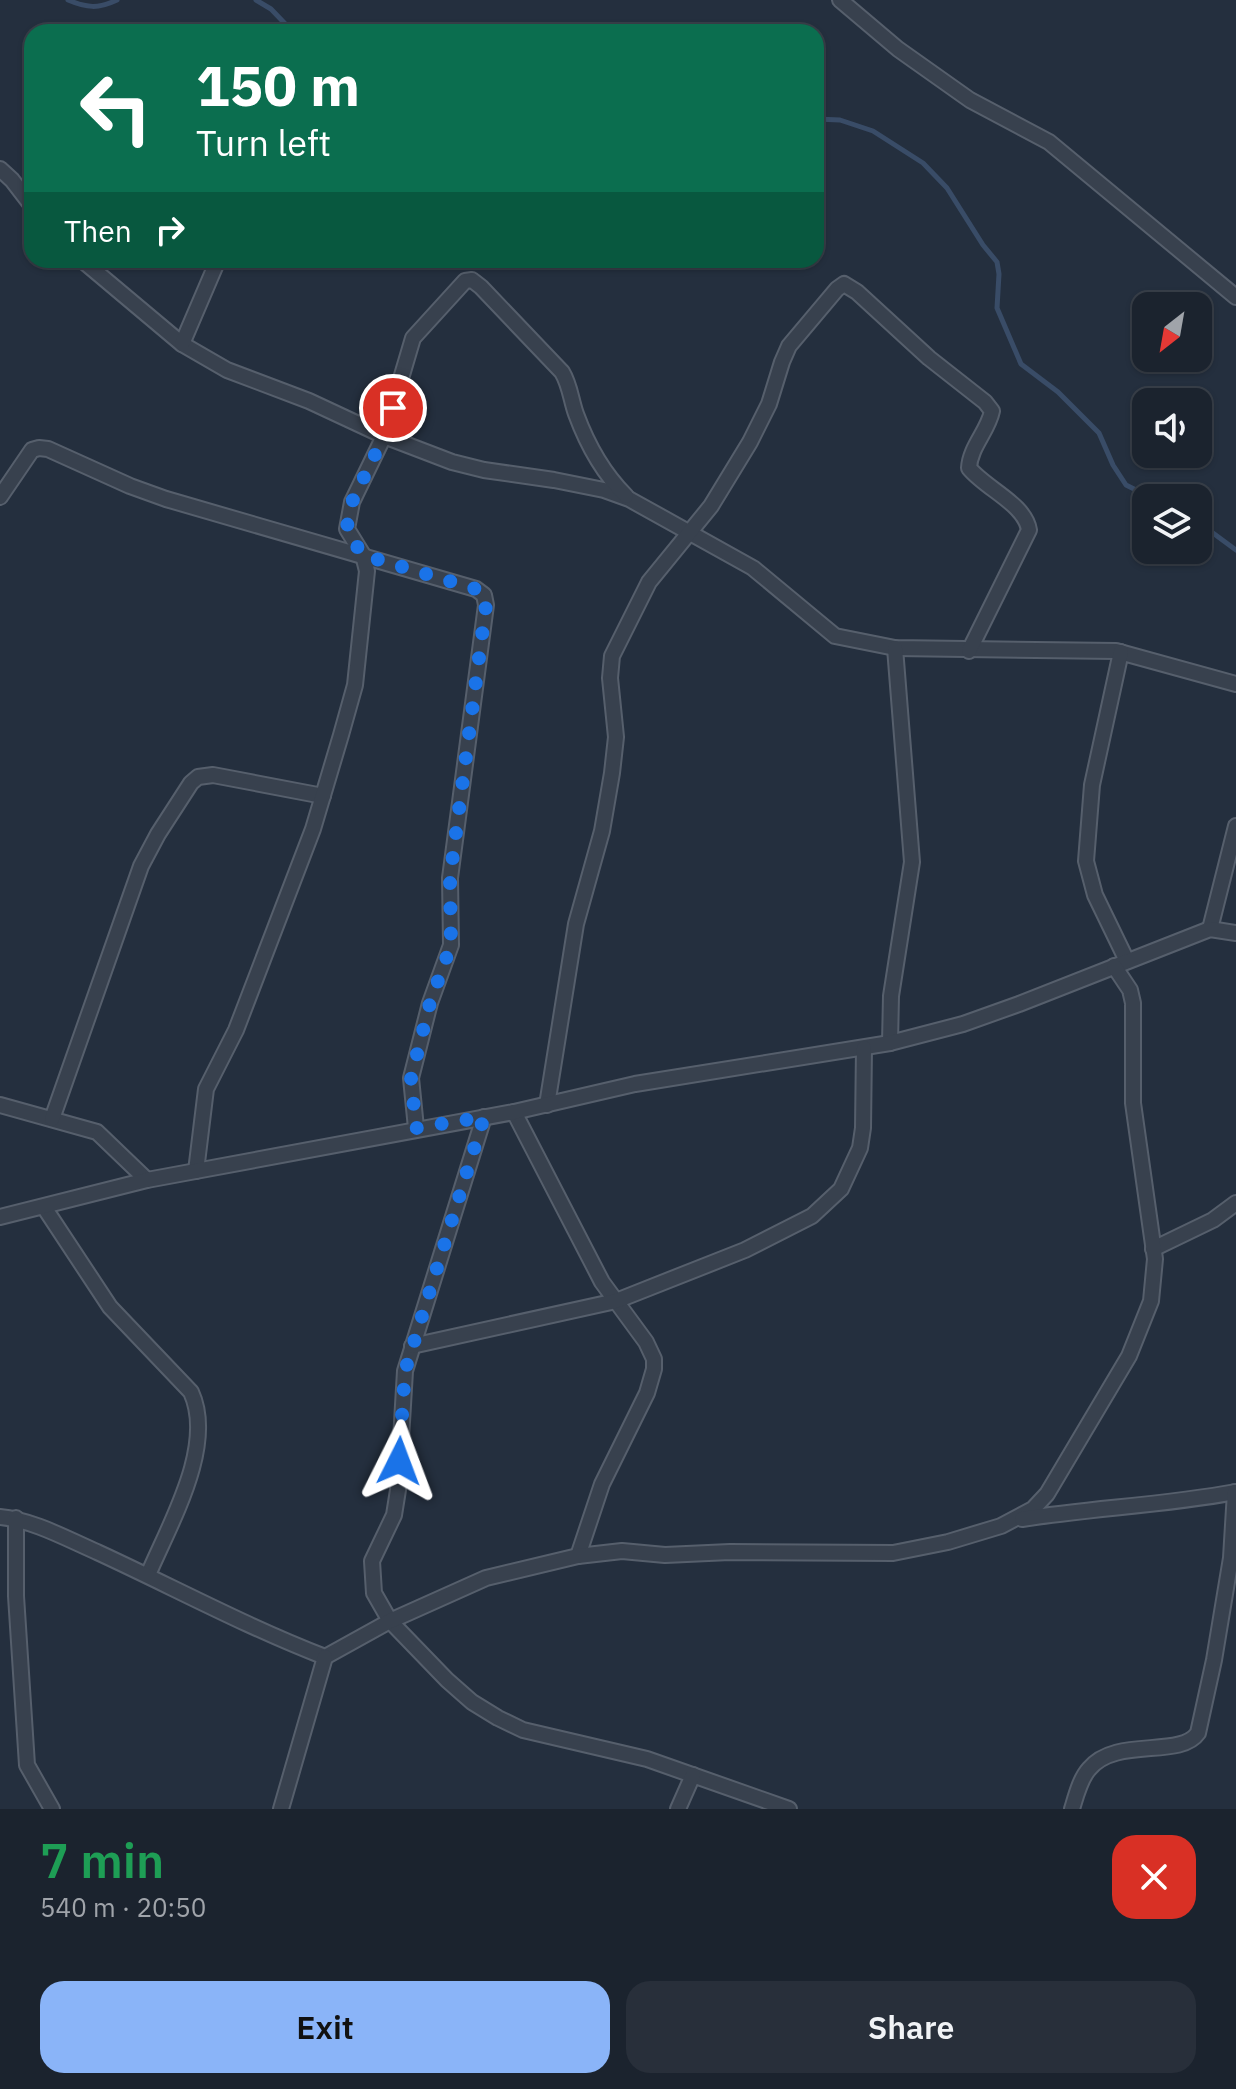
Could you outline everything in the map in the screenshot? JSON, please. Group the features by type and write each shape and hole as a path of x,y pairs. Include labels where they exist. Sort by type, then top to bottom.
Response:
{"street":[{"path":"840,0 898,49 970,100 1049,142 1236,297"},
{"path":"0,169 24,196"},
{"path":"92,268 182,344 227,370 452,462 604,490 629,499 753,568 835,636 895,648 1121,652 1236,684"},
{"path":"182,344 215,268"},
{"path":"196,1171 206,1089 236,1030 313,829 355,685 367,571 363,555 349,535 348,516 352,502 384,436 413,338 465,281 470,279 481,287 562,372 577,418 600,463 610,480 629,499"},
{"path":"547,1105 576,924 602,831 612,773 616,737 610,678 612,656 649,582 692,532 726,483 761,421 789,346 844,284 992,411 989,424 969,460 969,468 992,490 1023,512 1029,530 969,651"},
{"path":"0,497 32,450 48,449 166,499 476,589 486,599 450,878 451,945 430,1003 411,1078 416,1128"},
{"path":"890,1043 891,996 912,862 895,648"},
{"path":"1016,1520 1047,1494 1129,1356 1151,1301 1154,1282 1153,1249 1133,1103 1133,1003 1086,861 1092,785 1121,652"},
{"path":"52,1119 141,866 191,783 198,777 213,775 323,796"},
{"path":"1210,929 1236,826"},
{"path":"0,1217 147,1180 514,1112 635,1084 890,1043 952,1027 1019,1004 1210,929 1236,933"},
{"path":"412,1346 616,1301 745,1250 812,1216 841,1189 860,1148 864,1048"},
{"path":"0,1105 97,1132 147,1180"},
{"path":"514,1112 602,1282 652,1350 654,1369 647,1393 602,1484 578,1556"},
{"path":"484,1117 412,1346 403,1389 396,1506 372,1561 374,1593 390,1621 447,1680 472,1702 498,1718 523,1730 620,1752 789,1809"},
{"path":"1153,1249 1213,1220 1236,1203"},
{"path":"44,1207 110,1307 183,1383 198,1407 194,1460 183,1494 148,1575"},
{"path":"281,1809 325,1657 390,1621 486,1578 578,1556 622,1551 665,1555 730,1552 893,1553 948,1542 1016,1520 1236,1492 1231,1596 1201,1726 1193,1739 1182,1745 1117,1752 1097,1761 1087,1770 1072,1809"},
{"path":"0,1517 16,1518 148,1575 275,1638 325,1657"},
{"path":"16,1518 16,1596 27,1765 52,1809"},
{"path":"678,1809 693,1775"}],"waterway":[{"path":"68,0 92,6 117,0"},
{"path":"256,0 271,9 285,24"},
{"path":"824,119 840,120 873,131 923,163 947,188 997,262 997,308 1021,364 1058,392 1099,433 1113,465 1126,485 1132,488"},
{"path":"1212,532 1236,550"}],"route":[{"path":"393,408 384,436 352,502 347,522 349,535 363,555 476,589 486,599 450,878 451,945 430,1003 411,1078 416,1128 484,1117 405,1371 399,1461"}]}
